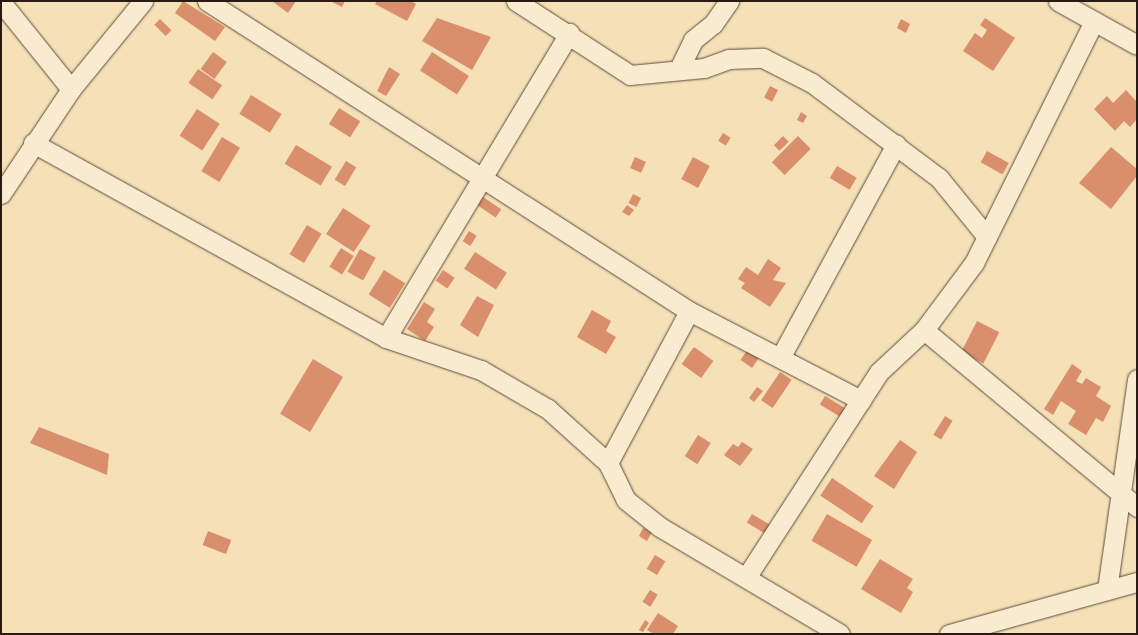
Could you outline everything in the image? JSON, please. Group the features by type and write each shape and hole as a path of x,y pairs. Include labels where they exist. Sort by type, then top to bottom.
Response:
{"street":[{"path":"1,194 33,143 71,89 143,1"},
{"path":"207,1 689,311 861,400"},
{"path":"516,1 569,33 630,75 678,69 704,68 729,59 763,58 812,83 896,144 939,178 987,237"},
{"path":"678,69 693,40 713,24 729,1"},
{"path":"1058,1 1137,45"},
{"path":"2,3 71,89"},
{"path":"747,576 879,372 924,330 974,263 1094,21"},
{"path":"386,338 569,33"},
{"path":"33,143 386,338 481,370 548,409 608,463 626,500 660,527 747,576 840,634"},
{"path":"780,358 896,144"},
{"path":"608,463 689,311"},
{"path":"924,330 1137,507"},
{"path":"1107,590 1137,379"},
{"path":"949,634 1137,582"}],"building":[{"path":"183,1 225,27 215,41 175,13"},
{"path":"272,1 296,1 288,13"},
{"path":"330,1 345,1 342,7"},
{"path":"377,1 411,1 416,4 407,21 375,4"},
{"path":"437,18 491,37 472,70 422,41"},
{"path":"985,18 1015,38 993,71 963,51 975,33 982,38 987,30 980,25"},
{"path":"160,19 171,30 166,36 154,25"},
{"path":"901,19 910,24 906,33 897,28"},
{"path":"213,52 227,62 214,79 201,69"},
{"path":"432,52 469,76 457,94 420,70"},
{"path":"389,67 400,74 386,96 377,91"},
{"path":"198,69 222,85 213,99 188,83"},
{"path":"770,86 778,90 772,102 764,98"},
{"path":"1126,90 1137,102 1137,119 1130,127 1124,121 1115,131 1094,109 1107,96 1113,103"},
{"path":"251,95 282,114 270,133 239,114"},
{"path":"339,108 360,121 350,137 329,124"},
{"path":"197,109 220,124 202,151 180,136"},
{"path":"801,112 807,116 803,123 797,120"},
{"path":"723,133 731,138 726,145 718,141"},
{"path":"783,136 789,142 779,151 774,145"},
{"path":"798,136 811,149 785,175 772,162"},
{"path":"222,137 240,148 219,182 201,171"},
{"path":"296,145 332,167 321,185 285,164"},
{"path":"1111,147 1137,169 1137,176 1111,209 1079,183"},
{"path":"987,151 1009,163 1003,174 981,162"},
{"path":"635,157 646,162 641,173 630,168"},
{"path":"693,157 710,166 698,188 681,179"},
{"path":"346,161 356,167 345,186 335,180"},
{"path":"837,166 857,178 850,190 830,178"},
{"path":"633,194 641,198 636,207 628,203"},
{"path":"483,197 501,209 496,218 477,205"},
{"path":"627,205 634,210 629,216 622,212"},
{"path":"343,208 371,226 354,252 326,234"},
{"path":"307,225 322,234 304,263 289,254"},
{"path":"469,231 477,236 470,246 463,241"},
{"path":"341,248 354,256 342,275 329,267"},
{"path":"360,249 376,258 363,280 347,272"},
{"path":"475,252 507,273 496,289 464,269"},
{"path":"768,259 781,268 773,280 786,283 770,307 741,288 745,283 738,279 746,267 758,275"},
{"path":"384,270 405,283 390,308 369,295"},
{"path":"443,270 455,278 447,289 436,281"},
{"path":"477,296 494,305 478,337 460,325"},
{"path":"424,302 435,309 427,322 434,327 425,341 407,329"},
{"path":"592,310 611,321 606,331 616,337 606,354 577,337"},
{"path":"977,321 999,332 983,364 961,352"},
{"path":"750,346 762,354 752,368 740,360"},
{"path":"694,347 713,361 701,378 682,364"},
{"path":"313,359 343,377 310,432 280,414"},
{"path":"1072,364 1082,371 1076,381 1082,384 1086,378 1101,387 1096,396 1111,406 1103,422 1096,418 1086,435 1068,424 1076,411 1061,401 1053,415 1044,409"},
{"path":"780,372 792,380 773,408 761,400"},
{"path":"757,387 763,391 754,402 749,398"},
{"path":"825,396 847,409 842,418 820,405"},
{"path":"945,416 953,421 941,439 933,435"},
{"path":"39,427 109,454 107,475 30,443"},
{"path":"698,435 711,443 697,464 685,456"},
{"path":"900,440 917,452 894,489 874,476"},
{"path":"742,442 753,449 740,466 724,455 733,444 738,447"},
{"path":"832,478 873,506 862,523 820,495"},
{"path":"752,514 770,525 765,533 747,523"},
{"path":"827,514 872,540 857,567 812,541"},
{"path":"643,528 652,532 647,541 639,536"},
{"path":"208,531 231,540 226,554 203,545"},
{"path":"655,555 665,561 657,575 647,569"},
{"path":"880,559 913,579 907,588 913,592 901,613 861,589"},
{"path":"650,590 658,595 650,607 643,602"},
{"path":"658,613 678,626 673,634 654,634 647,630"},
{"path":"645,620 649,623 643,632 639,630"}]}
